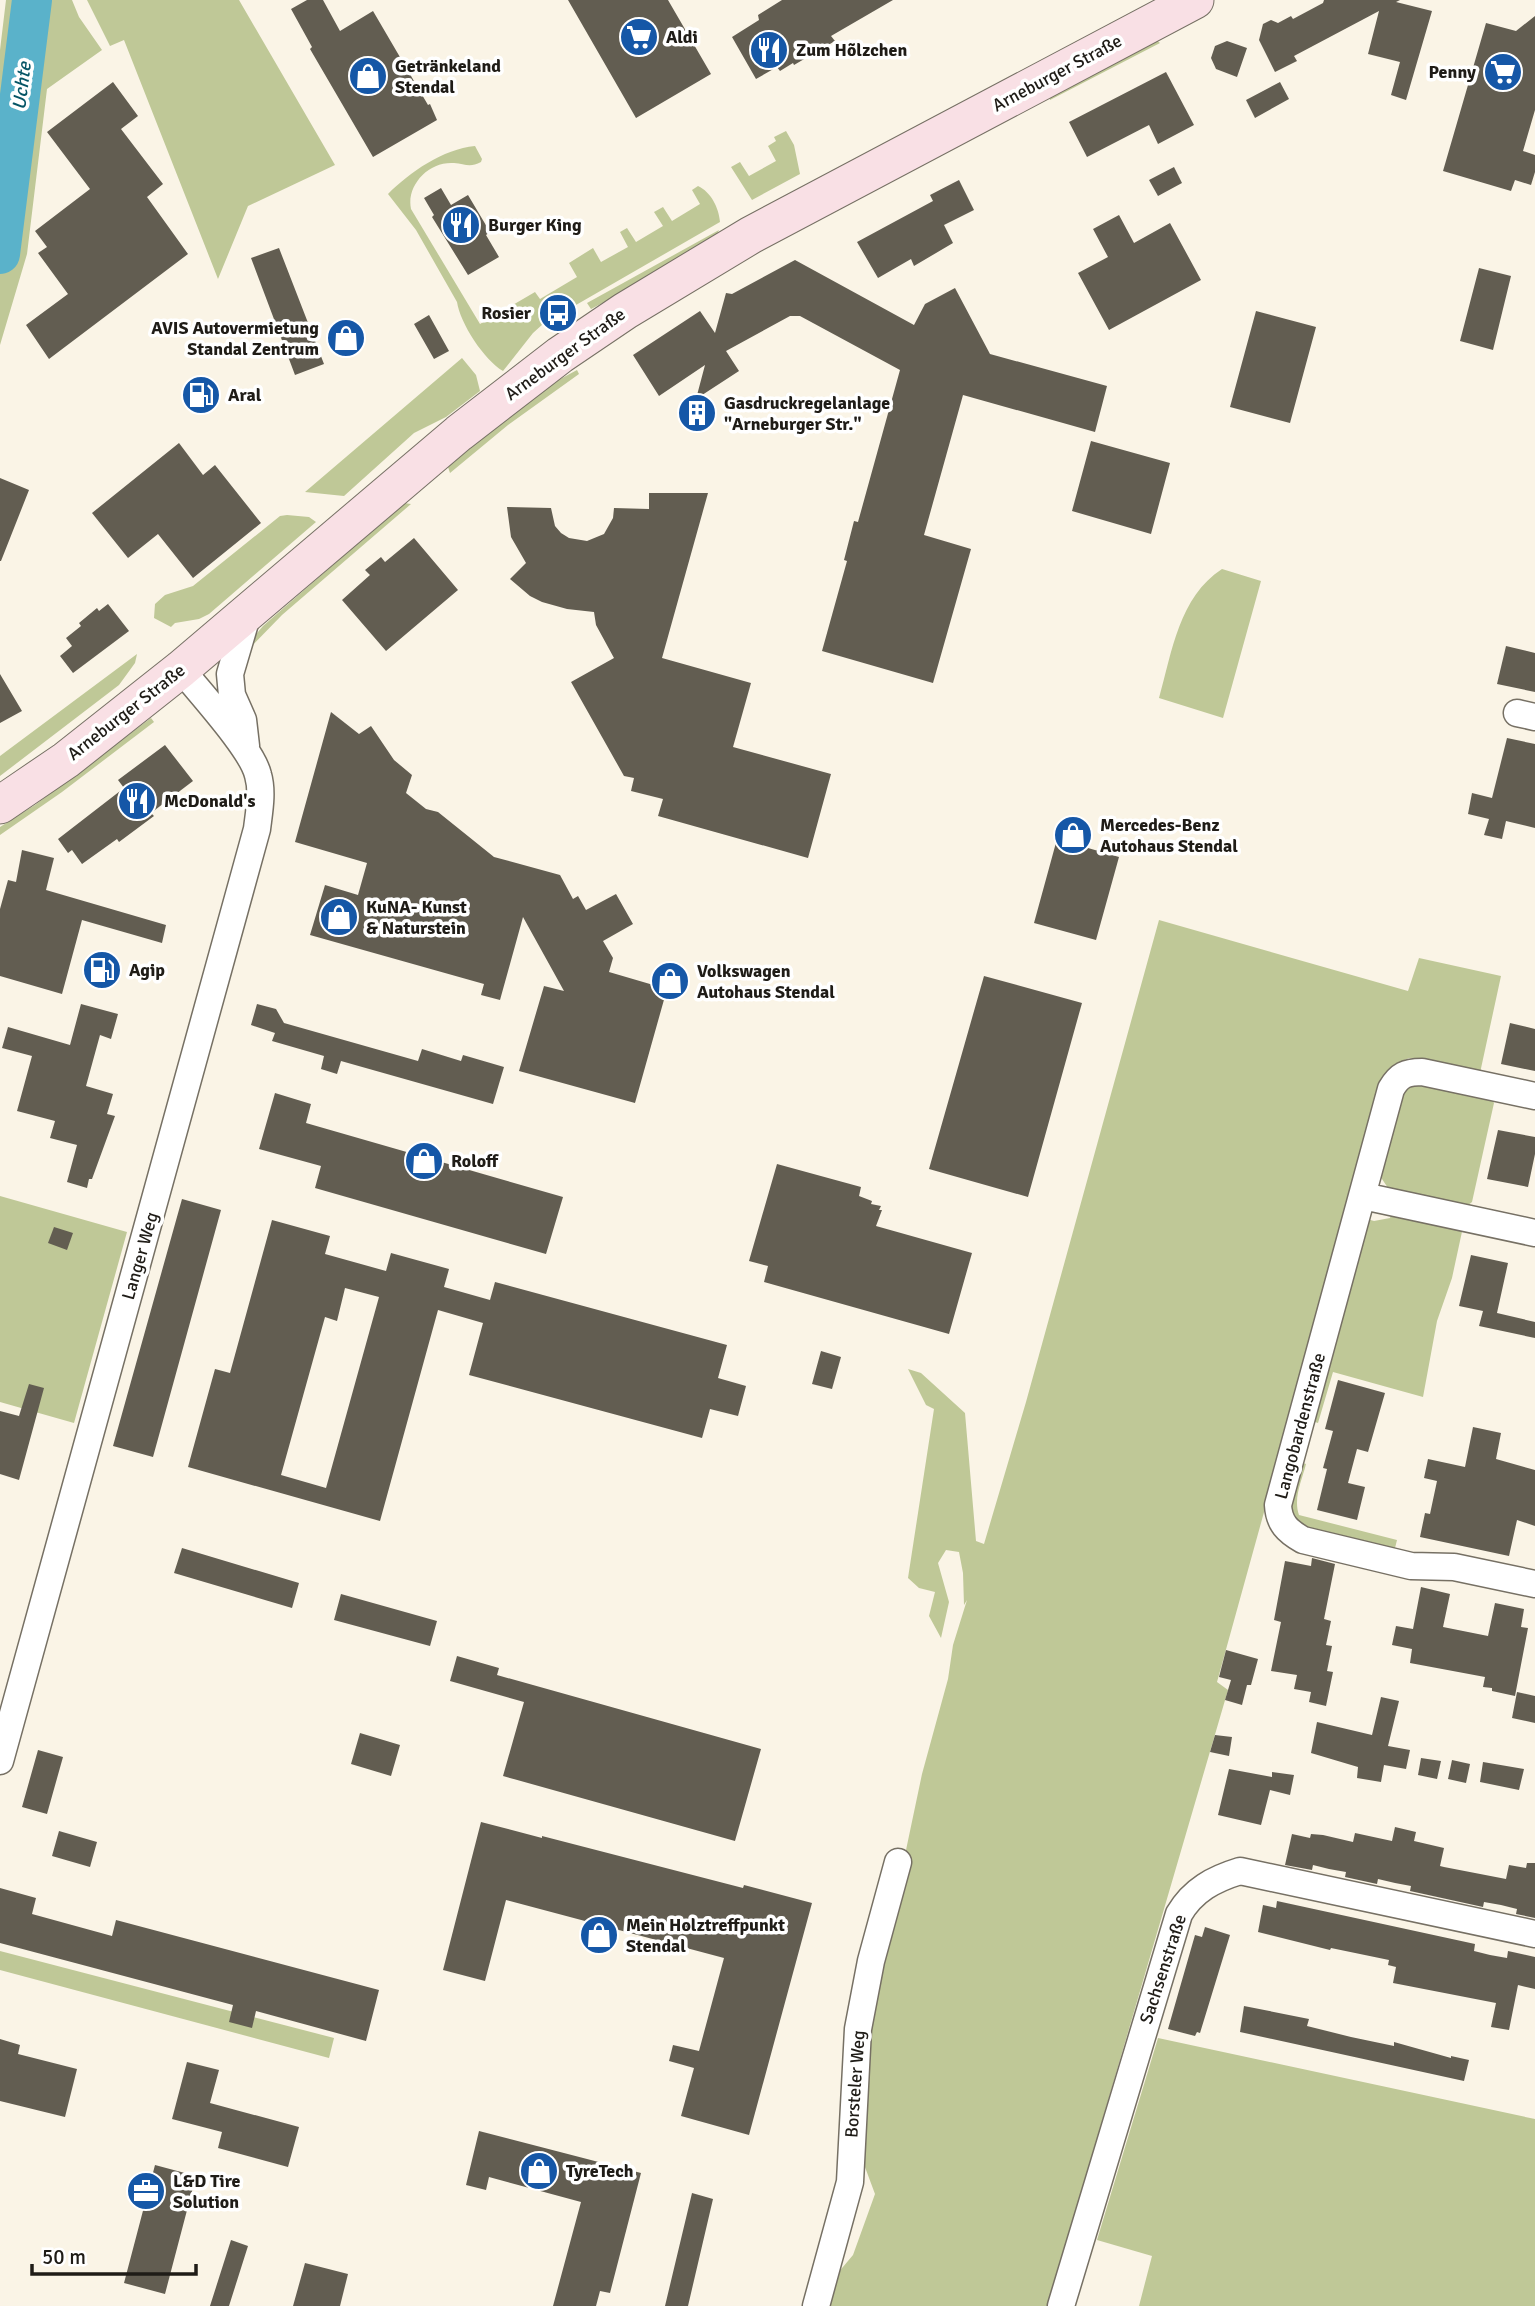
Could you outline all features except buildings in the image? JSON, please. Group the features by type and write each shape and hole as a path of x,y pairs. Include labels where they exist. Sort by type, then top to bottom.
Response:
{"main road":[{"name":"Arneburger Straße","path":"0,805 66,760 181,669 459,433 560,355 625,311 775,222 1195,0"}],"street":[{"name":"Langer Weg","path":"247,613 230,674 232,695 243,720 247,751"},
{"name":"Langer Weg","path":"0,1761 217,982 257,829 260,803 258,774 247,751 181,669"},
{"name":"Langobardenstraße","path":"1535,1096 1422,1072 1408,1072 1396,1079 1391,1089 1278,1505 1279,1518 1289,1531 1303,1540 1411,1566 1454,1567 1535,1584"},
{"path":"1363,1196 1535,1233"},
{"name":"Borsteler Weg","path":"816,2306 850,2182 858,2029 871,1961 898,1862"},
{"name":"Sachsenstraße","path":"1060,2306 1179,1914 1187,1900 1214,1879 1240,1871 1535,1934"}],"green space":[{"path":"6,0 72,0 79,17 102,50 47,89 27,254 0,345 0,50"},
{"path":"87,0 239,0 335,165 248,206 218,279 124,40 110,46"},
{"path":"1154,38 1160,43 1050,100 1049,92"},
{"path":"786,131 794,145 800,174 752,200 731,167 740,162 749,176 776,161 768,146 776,141 774,137"},
{"path":"475,146 481,162 471,165 445,163 428,170 416,183 410,200 411,209 480,324 535,292 540,299 577,277 569,263 593,248 601,262 628,247 620,232 627,228 636,242 663,226 654,212 663,207 672,221 700,204 692,190 698,186 714,201 720,222 543,324 503,371 488,359 474,340 457,302 416,230 388,194 428,163 451,152"},
{"path":"719,230 717,234 637,285 591,309 587,303"},
{"path":"462,358 476,375 480,391 446,417 414,433 344,496 305,492"},
{"path":"577,370 579,374 508,425 450,473 448,467 451,459 540,390"},
{"path":"404,503 411,504 282,615 249,649 248,644 263,626"},
{"path":"280,516 309,517 316,522 209,614 199,619 175,623 171,627 154,618 155,604 165,595 193,586"},
{"path":"1222,569 1261,581 1223,718 1159,698 1173,644 1187,610 1207,581"},
{"path":"137,654 135,663 119,685 0,776 0,756"},
{"path":"151,718 154,722 0,835 0,827 35,805"},
{"path":"1159,920 1408,991 1419,958 1501,976 1480,1073 1409,1058 1395,1064 1385,1075 1217,1682 1228,1690 1048,2306 828,2306 832,2280 853,2255 875,2194 859,2151 865,2045 922,1774 948,1679 953,1645 967,1600 964,1605 959,1552 946,1550 938,1563 949,1602 941,1638 929,1616 935,1592 919,1588 908,1578 934,1409 926,1405 908,1369 921,1373 965,1413 976,1541 984,1544"},
{"path":"1414,1082 1490,1096 1494,1103 1472,1202 1466,1207 1395,1192 1388,1188 1380,1176 1401,1093"},
{"path":"0,1196 127,1232 74,1423 0,1402"},
{"path":"1392,1211 1463,1227 1452,1278 1437,1321 1423,1397 1333,1372 1318,1423 1312,1421 1367,1219 1374,1221 1390,1218"},
{"path":"1300,1462 1306,1464 1298,1496 1299,1515 1397,1540 1394,1552 1307,1530 1295,1520 1290,1509"},
{"path":"0,1951 334,2038 329,2058 0,1970"},
{"path":"1158,2038 1535,2119 1535,2306 1139,2306 1152,2256 1097,2240"}],"waterway":[{"name":"Uchte","path":"0,254 32,0"}],"place":[{"name":"Aldi","path":"639,37"},
{"name":"Zum Hõlzchen","path":"769,50"},
{"name":"Penny","path":"1503,72"},
{"name":"Getränkeland Stendal","path":"368,76"},
{"name":"Burger King","path":"461,225"},
{"name":"Rosier","path":"558,313"},
{"name":"AVIS Autovermietung Standal Zentrum","path":"346,338"},
{"name":"Aral","path":"201,395"},
{"name":"Gasdruckregelanlage \"Arneburger Str.\"","path":"697,413"},
{"name":"McDonald's","path":"137,801"},
{"name":"Mercedes-Benz Autohaus Stendal","path":"1073,835"},
{"name":"KuNA- Kunst & Naturstein","path":"339,917"},
{"name":"Agip","path":"102,970"},
{"name":"Volkswagen Autohaus Stendal","path":"670,981"},
{"name":"Roloff","path":"424,1161"},
{"name":"Mein Holztreffpunkt Stendal","path":"599,1935"},
{"name":"TyreTech","path":"539,2171"},
{"name":"L&D Tire Solution","path":"146,2191"}]}
